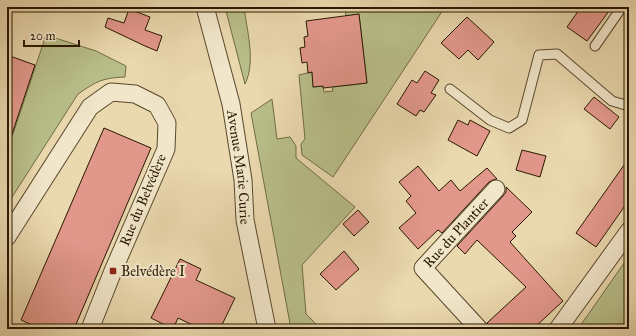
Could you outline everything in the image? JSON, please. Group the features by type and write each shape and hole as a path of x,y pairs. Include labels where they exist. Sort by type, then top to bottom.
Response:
{"street":[{"name":"Avenue Marie Curie","path":"205,7 231,104 243,180 245,220 267,329"},
{"name":"Rue du Belvédère","path":"7,237 90,107 111,92 135,94 157,105 167,123 166,149 113,271 90,329"},
{"name":"Rue du Plantier","path":"479,329 423,268 496,189"},
{"path":"558,329 629,231"}],"lane":[{"path":"594,46 622,7"},
{"path":"450,89 490,120 509,128 522,120 539,55 557,54 612,101 629,106"}],"green space":[{"path":"225,7 244,7 250,46 250,66 245,84"},
{"path":"352,7 445,7 333,177 302,155 301,144 305,139 299,75 312,72 313,87 323,86 324,92 333,91 332,87 367,83 359,14 346,16 345,10"},
{"path":"46,35 96,51 126,66 125,77 111,78 100,81 78,94 7,205 7,152"},
{"path":"272,99 277,139 290,137 296,146 296,158 355,207 302,265 306,314 321,329 291,329 251,113"},
{"path":"629,256 629,329 578,329"}],"building":[{"path":"581,7 612,7 587,41 567,27"},
{"path":"129,9 150,17 145,30 162,36 157,51 105,27 108,18 124,23"},
{"path":"359,14 367,83 323,88 323,86 313,87 312,72 308,73 307,62 302,63 300,48 305,47 304,37 308,36 306,21"},
{"path":"467,17 494,42 478,60 468,50 459,59 441,43"},
{"path":"7,55 35,65 10,140 7,140"},
{"path":"425,71 439,80 431,93 436,95 424,112 420,110 416,116 397,104 412,80 417,83"},
{"path":"594,97 619,117 610,129 584,109"},
{"path":"458,120 468,125 470,120 490,131 477,156 448,140"},
{"path":"104,128 151,148 74,329 41,329 21,320"},
{"path":"522,150 546,156 540,177 516,170"},
{"path":"629,158 629,200 596,247 576,233"},
{"path":"418,166 439,191 451,180 460,191 487,168 497,179 489,182 442,233 438,230 418,249 399,228 416,213 406,201 411,196 399,182"},
{"path":"506,187 532,212 512,232 516,236 510,242 563,301 533,329 489,329 487,323 526,287 477,240 465,254 457,246 503,196 506,192"},
{"path":"358,210 369,222 354,236 343,224"},
{"path":"344,251 359,269 336,290 320,274"},
{"path":"180,259 201,269 196,280 235,298 220,329 201,329 178,318 173,329 151,318"}],"place":[{"name":"Belvédère I","path":"113,271"}]}
